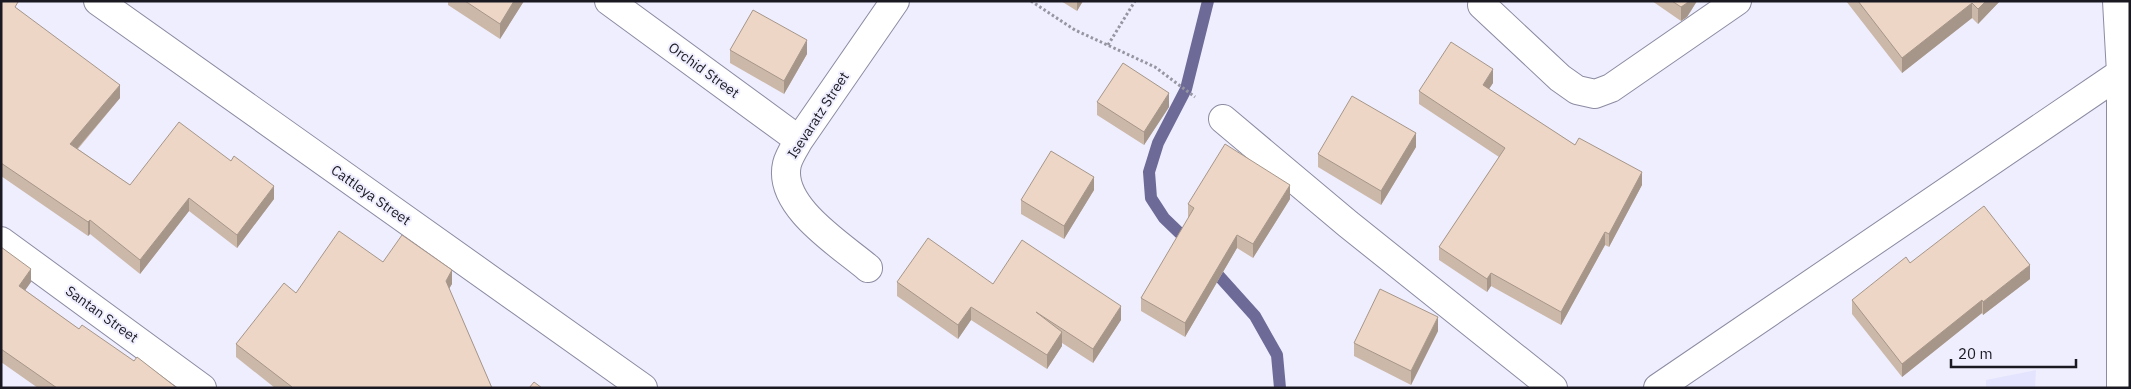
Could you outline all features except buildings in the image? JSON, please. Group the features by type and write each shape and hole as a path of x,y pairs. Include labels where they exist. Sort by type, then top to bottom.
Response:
{"street":[{"name":"Cattleya Street","path":"98,1 644,388"},
{"name":"Orchid Street","path":"609,1 799,140"},
{"name":"Isevaratz Street","path":"868,268 814,223 797,204 787,186 787,164 799,140 895,1"},
{"path":"1482,5 1560,78 1577,90 1595,94 1611,88 1737,1"},
{"path":"2117,1 2121,74 2121,388"},
{"path":"1658,388 2121,74"},
{"path":"1223,119 1348,224 1553,388"},
{"name":"Santan Street","path":"1,241 202,388"}],"path":[{"path":"1031,1 1075,30 1155,67 1223,119"},
{"path":"1108,45 1135,1"}],"shaded area":[{"path":"2036,370 2035,388 1986,388 1986,380"}],"waterway":[{"path":"1192,245 1164,218 1151,198 1149,172 1158,143 1186,89 1208,1"},
{"path":"1210,266 1255,316 1277,355 1280,388"}]}
